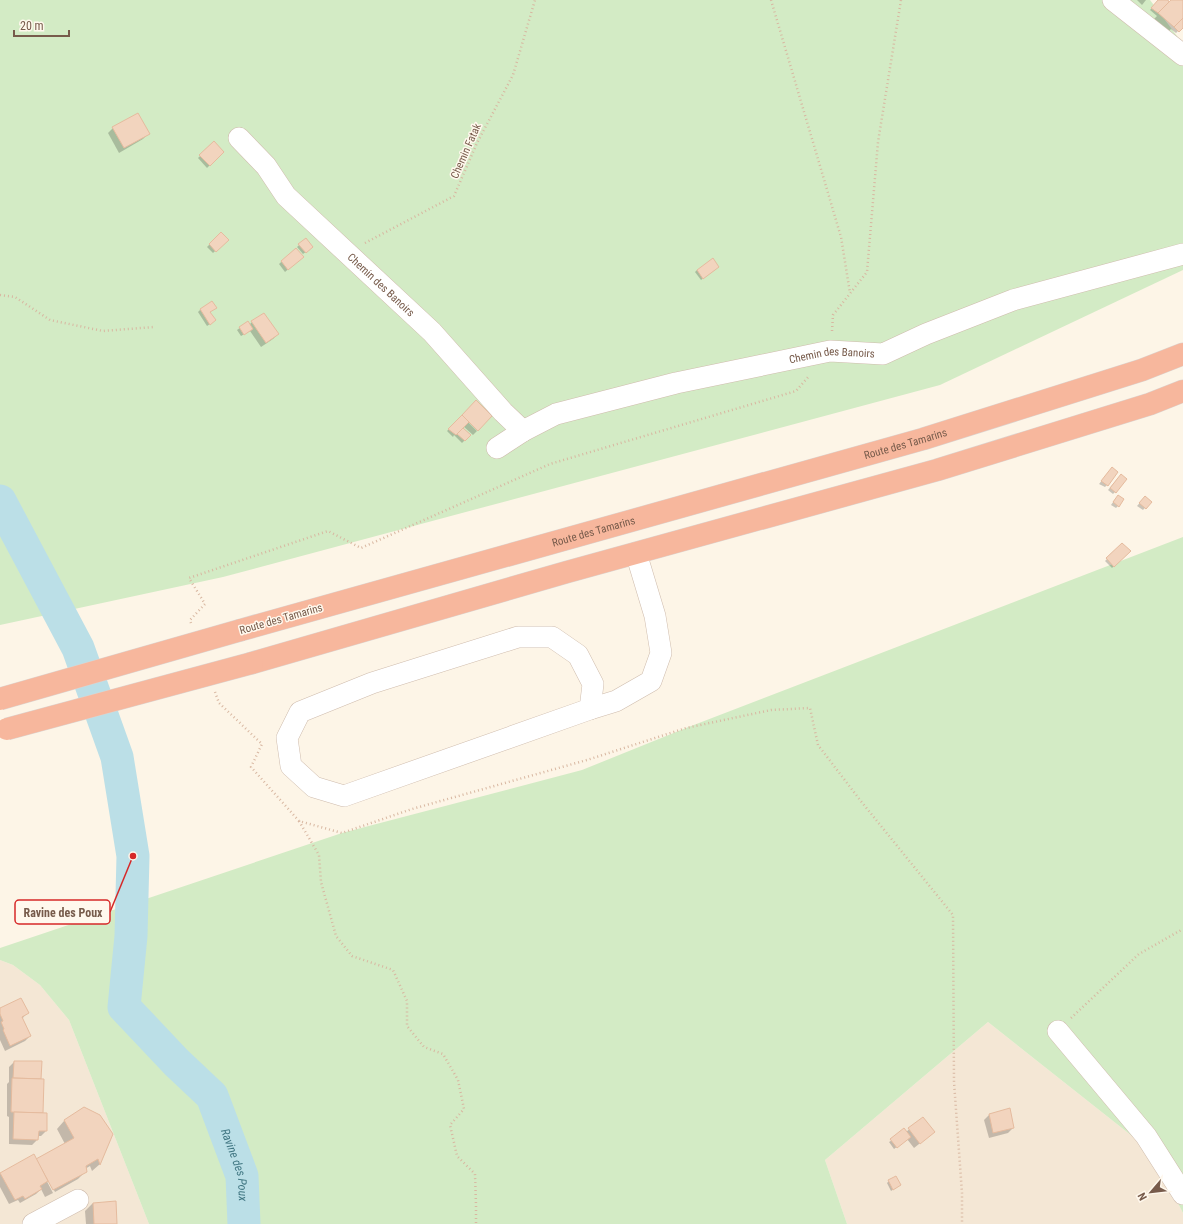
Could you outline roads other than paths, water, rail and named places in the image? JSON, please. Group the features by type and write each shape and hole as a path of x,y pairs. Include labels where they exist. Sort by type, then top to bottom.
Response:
{"highway":[{"name":"Route des Tamarins","path":"0,699 916,441 1142,370 1183,354"},
{"path":"4,730 252,663 636,552 937,470 1150,404 1183,391"}],"street":[{"path":"1114,0 1183,56"},
{"name":"Chemin des Banoirs","path":"240,138 266,166 286,196 432,332 523,432"},
{"name":"Chemin des Banoirs","path":"497,448 556,414 676,383 830,351 882,354 926,334 1013,300 1183,254"},
{"path":"590,709 593,684 578,655 552,637 518,637 372,683 300,712 287,738 291,766 314,787 344,796 616,701 651,681 661,652 655,616 636,552"},
{"path":"1058,1031 1146,1136 1183,1194"},
{"path":"33,1224 78,1200"}],"waterway":[{"name":"Ravine des Poux","path":"0,501 78,648 117,757 133,856 131,936 124,1007 176,1062 212,1096 242,1176 244,1224"}],"place":[{"name":"Ravine des Poux","path":"133,856"}]}
